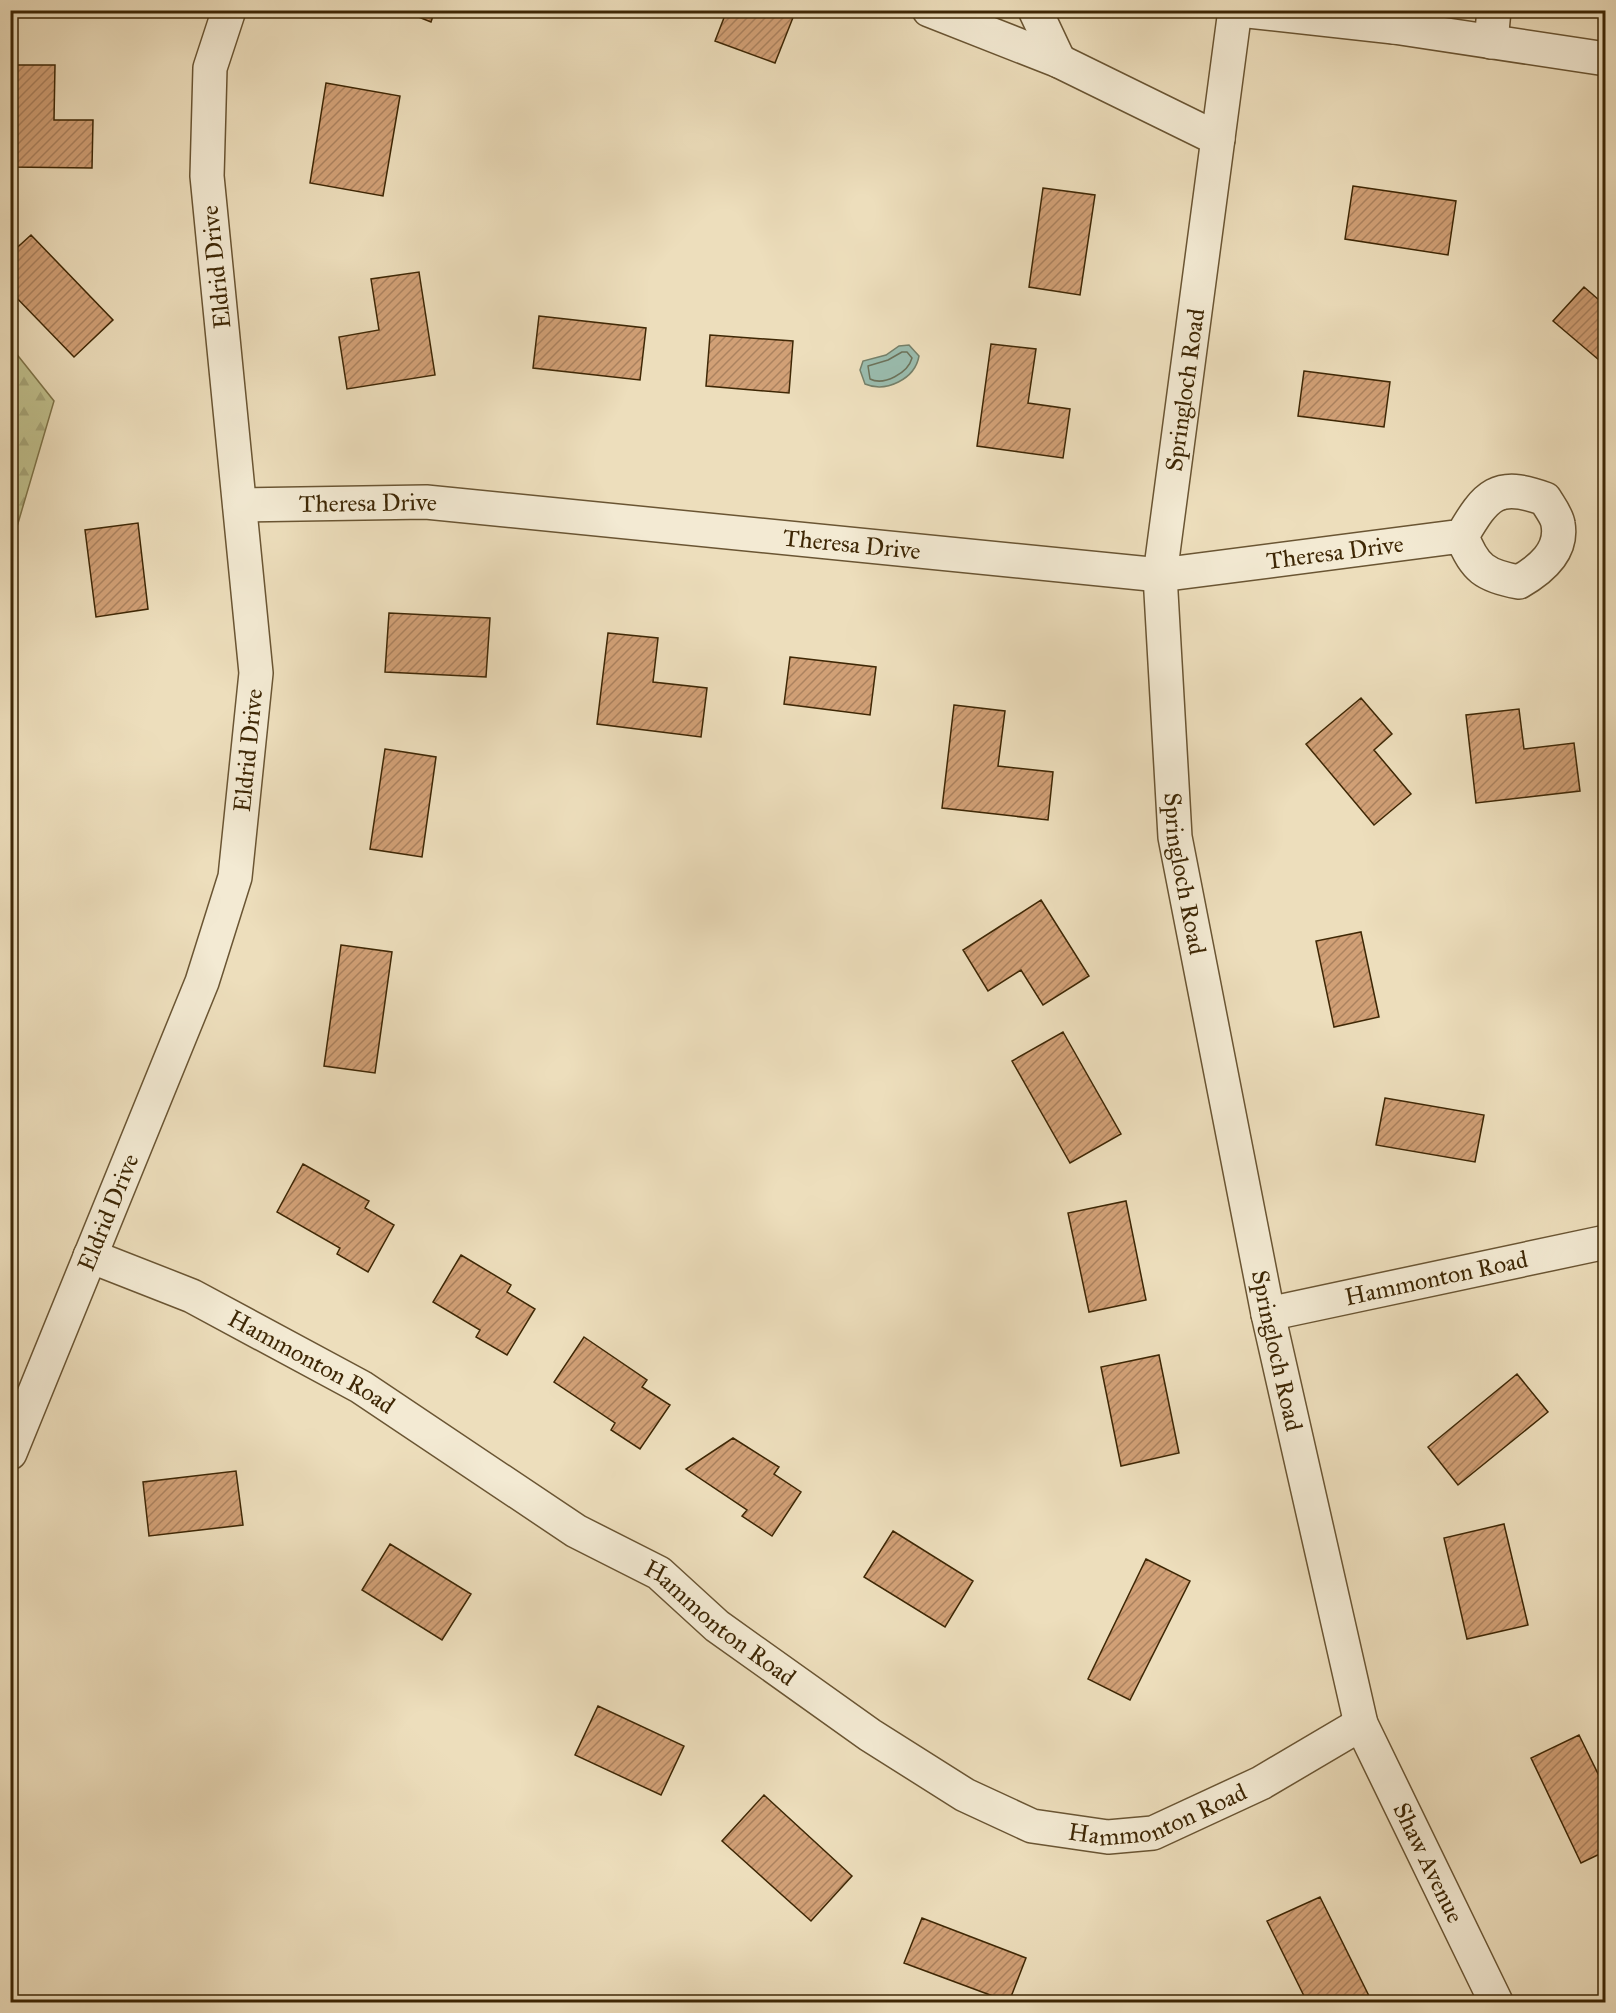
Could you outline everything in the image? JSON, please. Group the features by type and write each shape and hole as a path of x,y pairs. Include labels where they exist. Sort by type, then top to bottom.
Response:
{"street":[{"name":"Eldrid Drive","path":"10,1454 202,982 235,877 256,673 207,176 210,68 229,10"},
{"path":"929,10 1059,61 1218,139"},
{"path":"1035,10 1059,61"},
{"path":"1237,10 1492,26 1605,59"},
{"name":"Springloch Road","path":"1237,10 1160,575 1175,837 1268,1314 1361,1724"},
{"name":"Theresa Drive","path":"240,505 426,502 1160,575 1462,536"},
{"name":"Hammonton Road","path":"1268,1314 1605,1242"},
{"name":"Hammonton Road","path":"90,1256 192,1296 361,1387 576,1531 659,1573 717,1626 870,1735 964,1795 1032,1826 1108,1838 1153,1833 1261,1783 1361,1724"},
{"name":"Shaw Avenue","path":"1361,1724 1496,2002"}],"green space":[{"path":"11,347 54,401 11,547"}],"water":[{"path":"909,345 919,356 912,371 906,377 882,387 865,384 860,370 863,361 886,355 899,346"}],"building":[{"path":"401,10 435,10 431,22"},
{"path":"727,10 782,10 794,15 775,63 715,41"},
{"path":"10,65 55,65 54,120 93,120 92,168 10,167"},
{"path":"326,83 400,96 383,196 310,183"},
{"path":"1353,186 1456,201 1448,255 1345,239"},
{"path":"1043,188 1095,195 1080,295 1029,287"},
{"path":"31,235 113,320 74,357 10,291 10,254"},
{"path":"419,272 435,375 347,389 339,337 379,330 371,279"},
{"path":"1584,287 1606,306 1606,366 1553,321"},
{"path":"539,316 646,328 640,380 533,368"},
{"path":"710,335 793,341 789,393 706,386"},
{"path":"991,344 1036,349 1028,403 1070,409 1063,458 977,446"},
{"path":"1304,371 1390,382 1384,427 1298,416"},
{"path":"138,523 148,609 96,617 85,530"},
{"path":"389,613 490,618 486,677 385,672"},
{"path":"608,633 658,638 653,682 707,688 701,737 597,724"},
{"path":"790,657 876,667 870,715 784,704"},
{"path":"1361,698 1392,734 1374,750 1411,794 1374,825 1306,744"},
{"path":"954,705 1005,711 998,766 1053,772 1048,820 942,808"},
{"path":"1519,709 1524,749 1574,743 1580,791 1476,803 1466,715"},
{"path":"385,749 436,757 422,857 370,849"},
{"path":"1041,900 1089,976 1043,1005 1021,970 988,991 963,950"},
{"path":"1361,932 1379,1017 1334,1027 1316,941"},
{"path":"341,945 392,952 375,1073 324,1066"},
{"path":"1063,1032 1121,1134 1070,1163 1012,1061"},
{"path":"1385,1098 1484,1115 1475,1162 1376,1145"},
{"path":"303,1164 369,1201 365,1208 394,1225 368,1272 337,1254 340,1248 277,1212"},
{"path":"1126,1201 1146,1300 1089,1312 1068,1213"},
{"path":"461,1255 511,1285 507,1292 535,1309 507,1355 476,1337 480,1330 433,1302"},
{"path":"584,1337 647,1380 642,1387 670,1405 640,1449 611,1430 615,1423 554,1382"},
{"path":"1159,1355 1179,1453 1121,1466 1101,1367"},
{"path":"1517,1374 1548,1412 1458,1485 1428,1447"},
{"path":"733,1438 779,1467 774,1474 801,1492 772,1536 742,1516 747,1510 686,1469"},
{"path":"236,1471 243,1525 149,1536 143,1482"},
{"path":"1504,1524 1528,1625 1467,1639 1444,1538"},
{"path":"893,1531 973,1581 945,1627 864,1577"},
{"path":"390,1544 471,1594 442,1640 362,1590"},
{"path":"1146,1559 1190,1581 1130,1700 1088,1679"},
{"path":"598,1706 684,1746 661,1795 575,1755"},
{"path":"1579,1735 1606,1790 1606,1851 1581,1863 1531,1758"},
{"path":"764,1795 852,1876 811,1921 722,1841"},
{"path":"1320,1897 1372,2002 1307,2002 1267,1921"},
{"path":"922,1918 1026,1958 1009,2002 904,1963"}]}
